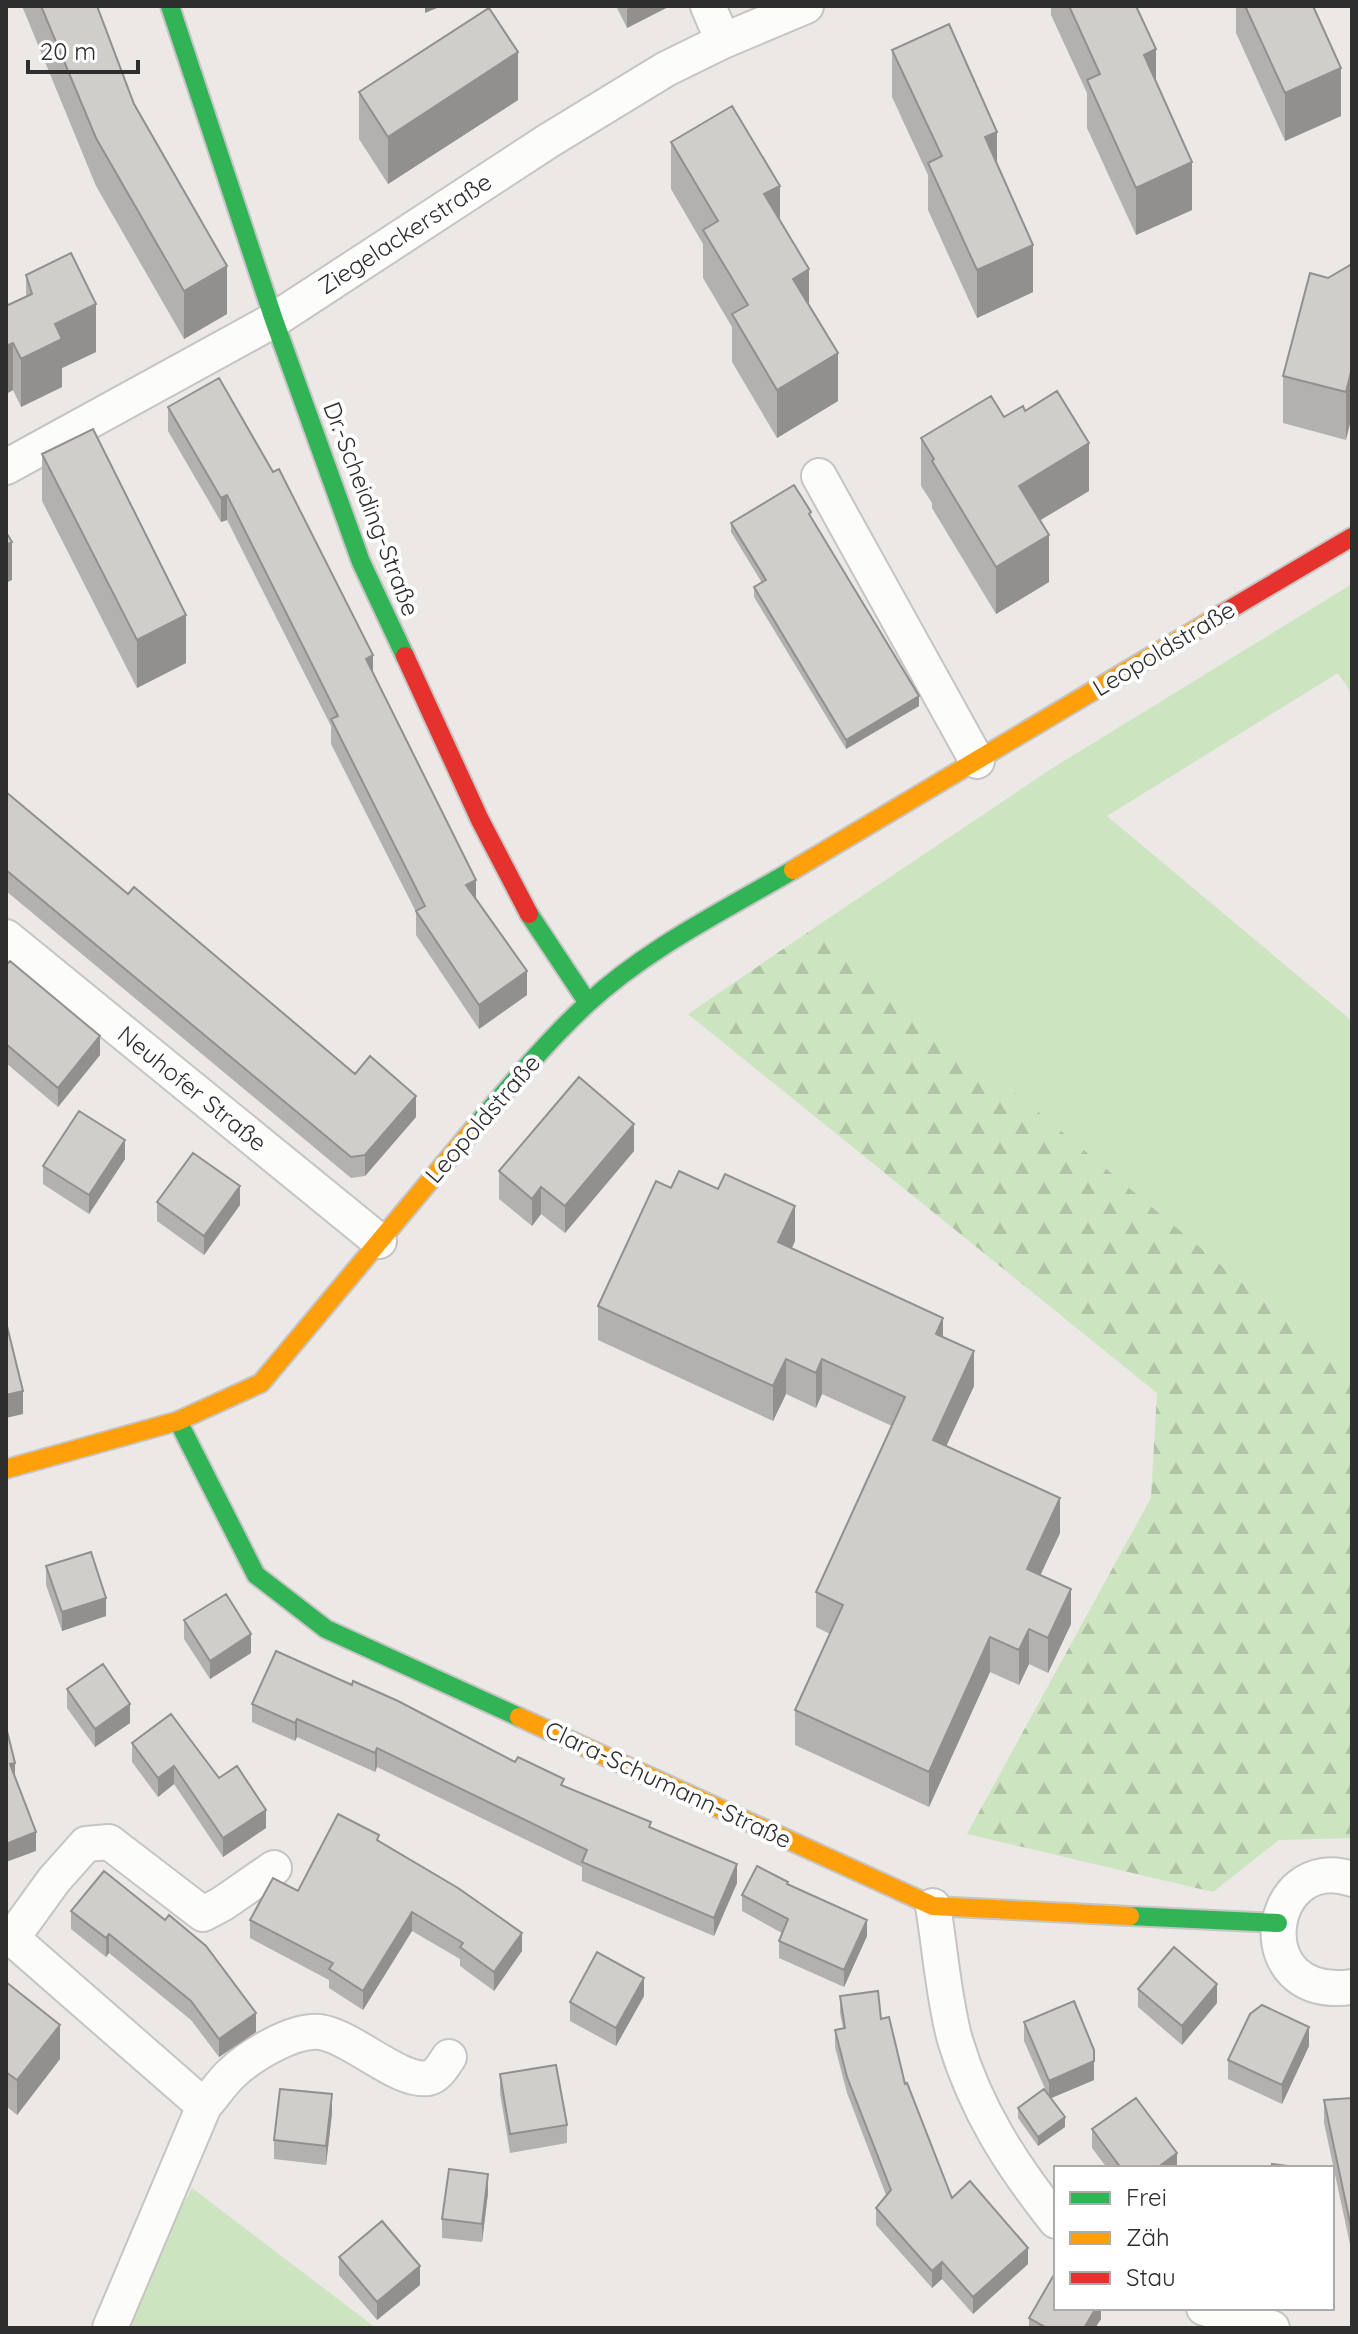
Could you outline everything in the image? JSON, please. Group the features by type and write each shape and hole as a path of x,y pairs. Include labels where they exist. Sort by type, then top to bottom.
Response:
{"street":[{"name":"Dr.-Scheiding-Straße","path":"170,6 274,320 361,562 494,848 537,929 588,1003"},
{"path":"708,6 723,41"},
{"name":"Ziegelackerstraße","path":"6,467 274,320 548,141 666,69 806,6"},
{"path":"819,476 977,761"},
{"name":"Leopoldstraße","path":"6,1469 178,1421 261,1383 524,1069 588,1003 650,955 1352,537"},
{"name":"Neuhofer Straße","path":"6,937 379,1241"},
{"name":"Clara-Schumann-Straße","path":"178,1421 256,1575 326,1629 933,1906 1278,1923"},
{"path":"204,2106 9,1935 86,1844 109,1842 203,1914 274,1868"},
{"path":"1352,1879 1338,1875 1307,1881 1285,1902 1278,1923 1278,1945 1293,1972 1317,1987 1352,1987"},
{"path":"933,1906 954,2038 980,2108 1017,2171 1054,2218"},
{"path":"110,2328 204,2106 232,2073 265,2050 297,2034 320,2032 347,2042 404,2074 427,2078 437,2073 449,2057"},
{"path":"1211,2310 1272,2328"}],"green space":[{"path":"1352,584 1352,694 1338,673 1107,816 1352,1021 1352,1375 817,926 1051,769"},
{"path":"817,926 1352,1375 1352,1838 1279,1840 1213,1892 967,1834 1151,1498 1157,1393 688,1014"},
{"path":"192,2188 376,2328 115,2328"}],"building":[{"path":"41,6 97,6 134,104 227,266 184,291 96,138"},
{"path":"1069,6 1136,6 1156,49 1144,55 1192,162 1136,188 1087,80 1100,74"},
{"path":"1245,6 1313,6 1341,68 1285,93"},
{"path":"489,8 518,52 388,137 359,92"},
{"path":"949,24 997,132 985,137 1033,245 977,270 928,163 942,156 892,50"},
{"path":"732,106 780,186 764,194 809,269 793,279 838,353 777,390 732,314 748,305 703,230 718,221 671,142"},
{"path":"71,253 96,304 55,324 62,339 21,359 13,343 6,346 6,306 32,294 26,275"},
{"path":"1352,264 1352,368 1346,392 1283,376 1310,273 1328,278"},
{"path":"219,378 273,472 279,469 373,655 366,659 476,880 466,885 527,971 479,1005 416,911 425,906 331,719 338,716 227,495 221,498 168,407"},
{"path":"1057,391 1089,443 1019,486 1049,535 996,567 921,438 991,396 1004,417 1023,406 1025,411"},
{"path":"93,429 186,615 137,640 42,454"},
{"path":"794,485 919,696 846,740 754,587 766,580 731,523"},
{"path":"6,792 128,894 134,887 355,1074 370,1056 416,1096 365,1155 351,1157 6,870"},
{"path":"10,961 100,1036 58,1088 6,1044 6,965"},
{"path":"579,1077 634,1124 565,1206 541,1187 532,1199 499,1171"},
{"path":"79,1111 125,1140 89,1195 43,1166"},
{"path":"193,1153 240,1186 204,1236 157,1202"},
{"path":"679,1171 718,1189 725,1174 795,1206 778,1242 943,1318 936,1334 974,1351 933,1440 1060,1498 1027,1569 1071,1589 1048,1638 1029,1629 1019,1650 990,1637 929,1772 795,1710 843,1605 816,1592 905,1397 822,1359 816,1373 786,1359 773,1386 598,1306 656,1181 671,1188"},
{"path":"6,1322 23,1391 6,1395"},
{"path":"91,1552 106,1598 62,1612 46,1566"},
{"path":"226,1594 251,1634 210,1661 184,1620"},
{"path":"276,1651 352,1685 353,1681 398,1701 515,1762 518,1757 564,1779 561,1785 651,1822 649,1827 737,1864 714,1918 582,1862 587,1850 377,1748 375,1753 297,1719 295,1723 252,1704"},
{"path":"103,1664 130,1704 95,1729 67,1689"},
{"path":"171,1714 219,1778 237,1766 266,1810 223,1838 174,1766 158,1778 132,1743"},
{"path":"6,1727 15,1763 10,1764 36,1832 6,1844"},
{"path":"338,1814 379,1835 377,1840 458,1888 522,1933 494,1972 460,1947 463,1943 412,1912 363,1991 329,1969 333,1963 250,1920 273,1878 298,1891"},
{"path":"757,1866 787,1884 867,1920 844,1970 779,1941 788,1919 742,1895"},
{"path":"104,1871 165,1920 169,1915 206,1946 256,2013 219,2039 191,2001 109,1934 106,1938 71,1911"},
{"path":"1174,1947 1217,1984 1182,2026 1138,1989"},
{"path":"597,1952 644,1978 616,2028 570,2002"},
{"path":"6,1982 60,2025 17,2080 6,2072"},
{"path":"878,1991 881,2019 889,2017 905,2084 952,2198 970,2181 1028,2248 973,2297 942,2262 932,2271 876,2208 891,2190 847,2077 835,2030 845,2028 840,1996"},
{"path":"1074,2001 1094,2050 1094,2061 1049,2081 1024,2022"},
{"path":"1262,2005 1309,2027 1282,2085 1228,2060 1250,2014"},
{"path":"556,2065 567,2125 510,2134 500,2074"},
{"path":"280,2089 332,2094 326,2146 274,2140"},
{"path":"1044,2089 1065,2117 1038,2137 1018,2108"},
{"path":"1136,2098 1177,2153 1160,2166 1120,2166 1092,2129"},
{"path":"1352,2098 1352,2226 1351,2227 1324,2100"},
{"path":"449,2169 488,2174 482,2224 442,2219"},
{"path":"382,2221 420,2266 377,2302 339,2257"},
{"path":"1054,2275 1054,2310 1095,2310 1084,2328 1047,2328 1029,2318"}],"traffic: fast":[{"path":"170,6 274,320 361,562 405,656"},
{"path":"475,1127 557,1033 610,984 686,932 793,870"},
{"path":"529,914 588,1003"},
{"path":"178,1421 256,1575 326,1629 519,1717"},
{"path":"1130,1916 1278,1923"}],"traffic: slow":[{"path":"793,870 1222,614"},
{"path":"6,1469 178,1421 261,1383 475,1127"},
{"path":"519,1717 933,1906 1130,1916"}],"traffic: jam":[{"path":"1222,614 1352,537"},
{"path":"405,656 480,820 529,914"}]}
